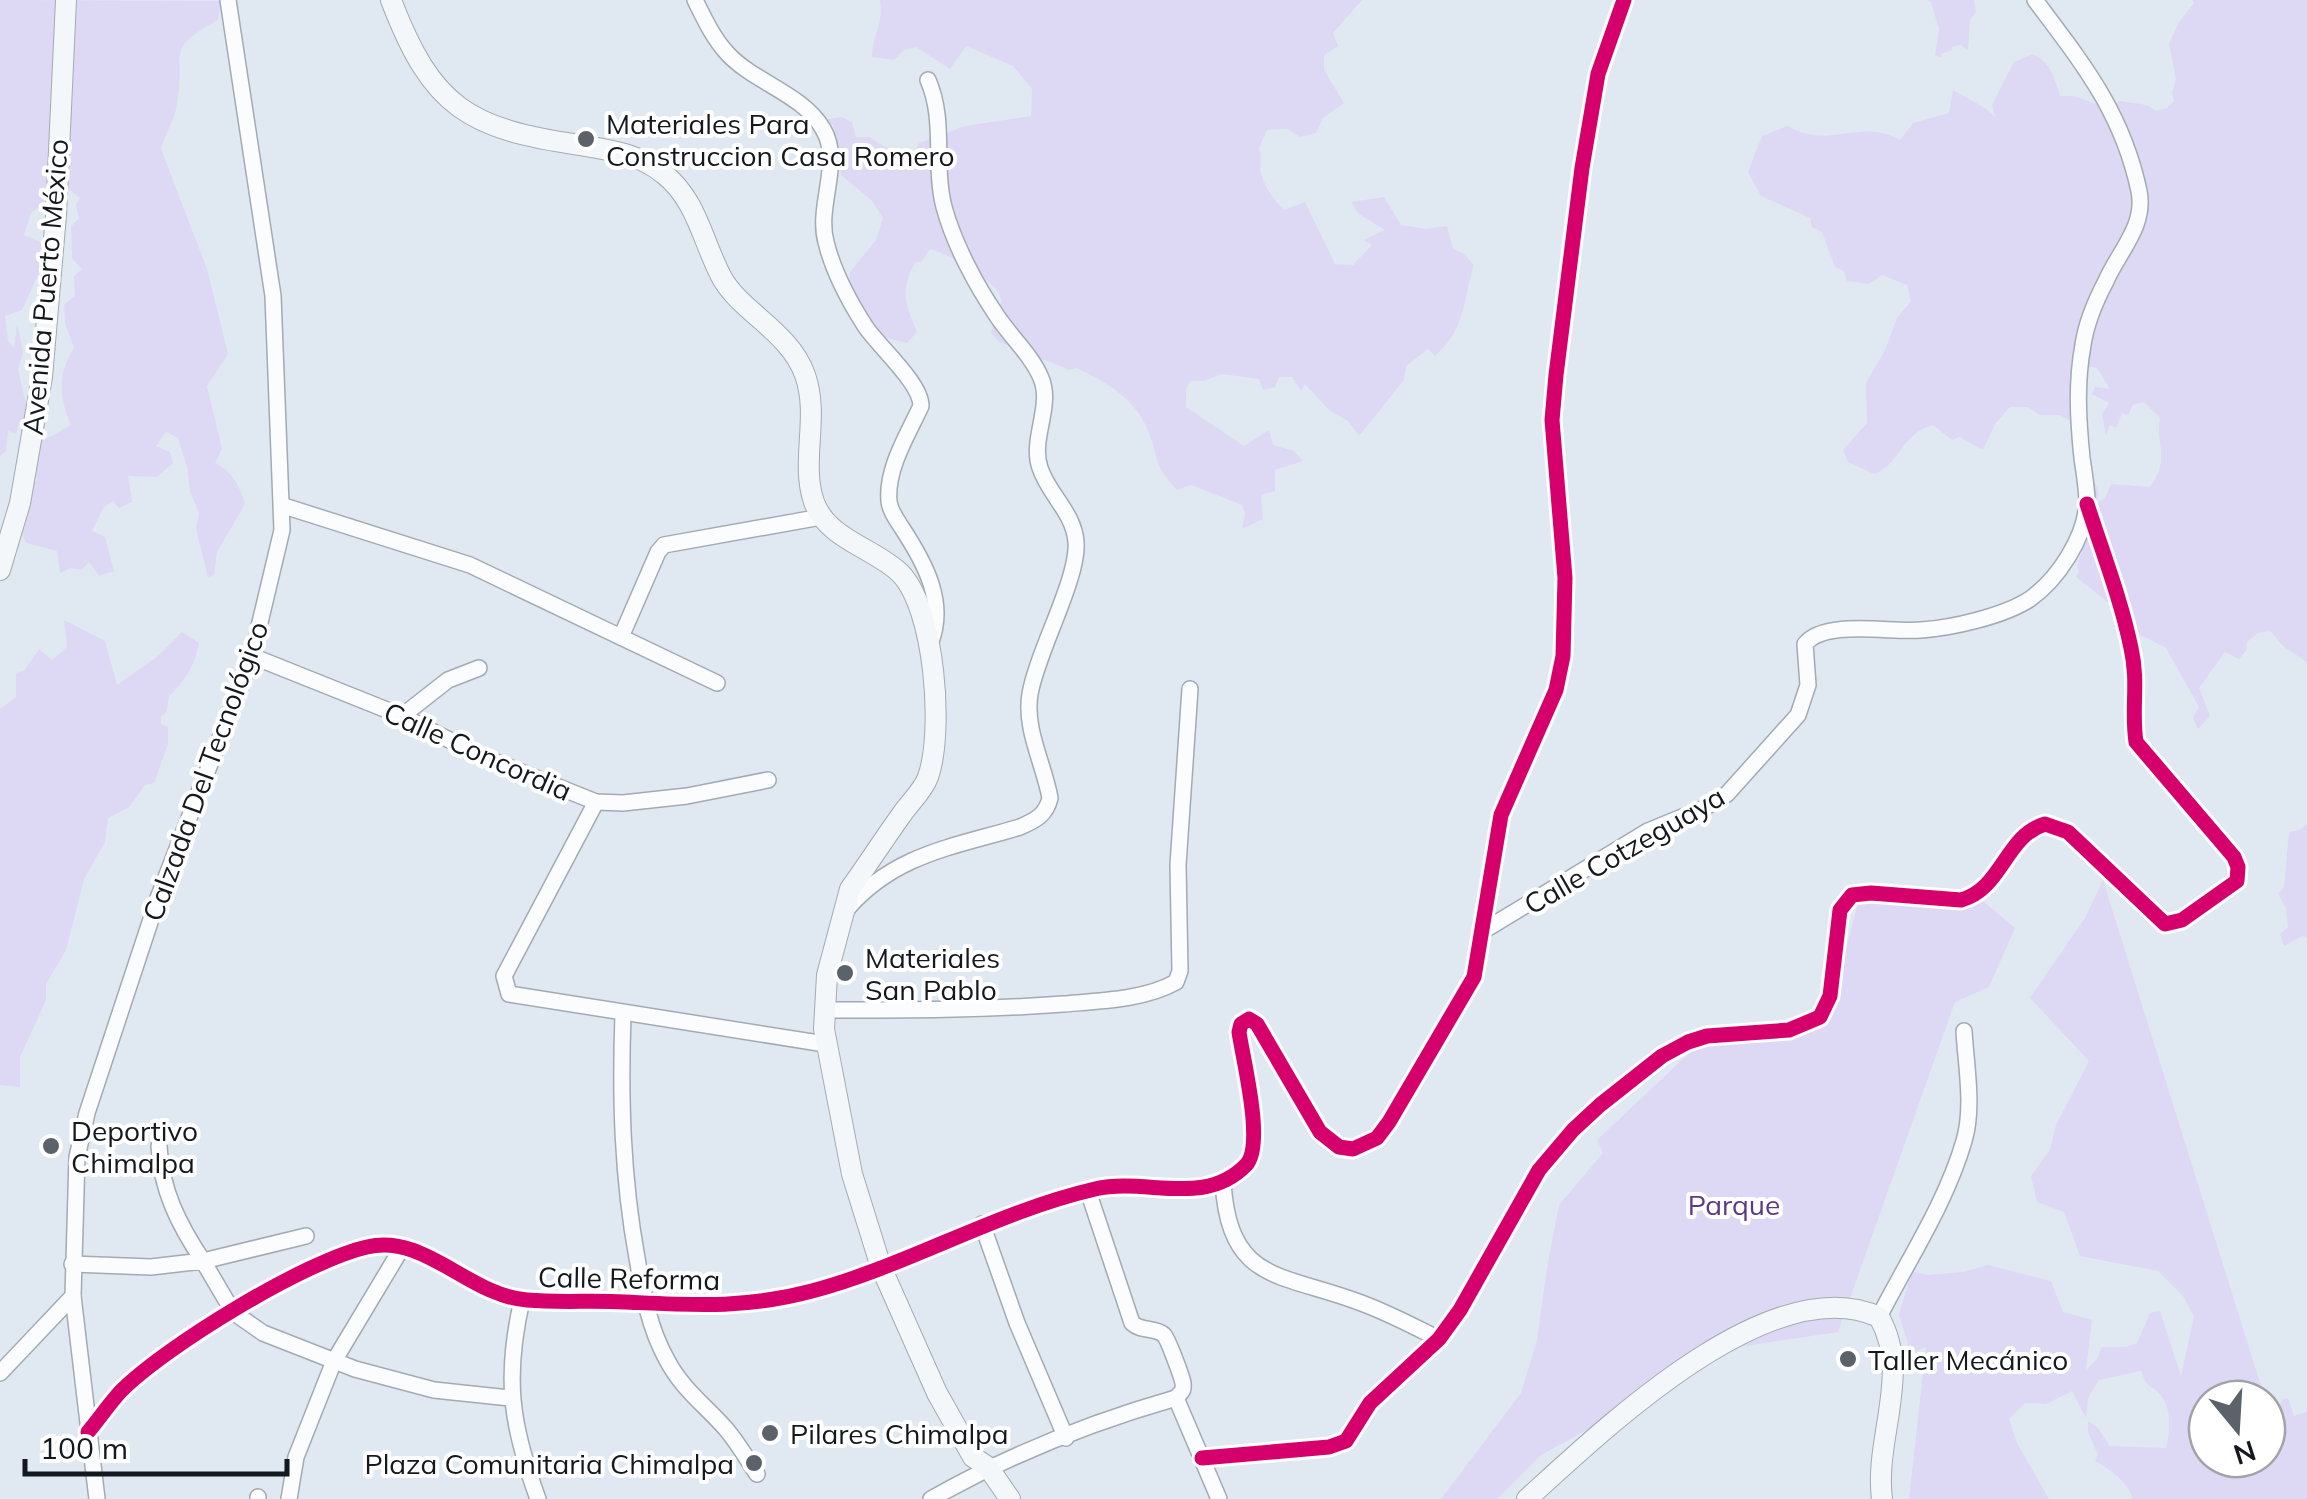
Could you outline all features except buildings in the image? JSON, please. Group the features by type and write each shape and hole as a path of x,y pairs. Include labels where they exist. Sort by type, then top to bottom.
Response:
{"main road":[{"name":"Avenida Puerto México","path":"0,570 20,503 42,377 56,216 66,0"},
{"path":"392,0 435,86 478,120 521,136 644,159 676,184 708,241 723,280 794,352 805,374 811,405 810,488 822,517 901,575 913,591 930,644 935,727 929,776 850,889 828,975 825,1044 852,1174 881,1267 948,1414 973,1457 988,1467 1010,1499"},
{"path":"1527,1499 1677,1373 1725,1342 1808,1310 1853,1308 1880,1317 1890,1336 1894,1365 1879,1478 1882,1499"}],"street":[{"name":"Calzada Del Tecnológico","path":"98,1499 72,1264 75,1174 86,1113 158,898 252,656 282,530 274,296 228,0"},
{"path":"695,0 728,56 810,113 828,139 830,158 822,220 838,277 864,324 921,396 921,406 896,462 889,503 919,557 936,599 936,630 930,644"},
{"path":"1439,1339 1354,1300 1280,1278 1256,1266 1242,1249 1225,1210 1223,1182 1249,1162 1254,1142 1239,1032 1241,1024 1249,1019 1257,1024 1320,1132 1340,1148 1366,1146 1389,1122 1474,977 1496,839 1513,784 1556,690 1563,656 1565,578 1552,420 1556,375 1598,74 1624,0"},
{"name":"Calle Cotzeguaya","path":"1483,931 1648,831 1727,794 1798,715 1808,685 1804,648 1808,639 1828,631 1936,629 2015,606 2030,598 2070,553 2087,504 2077,387 2088,327 2106,280 2138,223 2139,192 2114,112 2101,88 2035,0"},
{"path":"841,916 867,886 898,866 1020,827 1038,819 1048,809 1050,798 1032,732 1030,696 1076,556 1072,523 1044,478 1037,455 1044,391 1041,378 995,314 954,235 944,207 939,173 940,120 928,80"},
{"path":"1202,1458 1340,1444 1370,1402 1439,1339 1460,1310 1540,1170 1573,1130 1662,1056 1688,1042 1707,1036 1789,1030 1820,1016 1830,996 1840,910 1852,895 1961,900 1975,896 1998,874 2024,834 2044,824 2068,832 2165,924 2182,920 2237,881 2234,857 2136,742 2137,686 2131,646 2087,504"},
{"path":"284,506 470,566 717,683"},
{"path":"621,637 664,545 822,517"},
{"name":"Calle Concordia","path":"252,656 402,716 493,761 596,802 504,981 508,994 825,1044"},
{"path":"402,716 448,680 478,668"},
{"path":"826,1010 1000,1008 1091,1002 1171,985 1179,978 1178,865 1190,688"},
{"path":"596,802 687,796 768,780"},
{"path":"624,1014 622,1152 645,1304 655,1336 684,1388 727,1430 756,1474"},
{"path":"1880,1317 1943,1194 1966,1138 1964,1032"},
{"path":"159,1146 166,1194 233,1312 263,1333 334,1362 434,1390 510,1398"},
{"name":"Calle Reforma","path":"403,1246 481,1289 522,1300 722,1307 810,1292 881,1267 1034,1202 1115,1187 1202,1189 1223,1182"},
{"path":"931,1499 988,1467 1181,1393 1183,1382 1166,1339 1160,1332 1139,1330 1132,1324 1088,1191"},
{"path":"982,1224 1016,1324 1066,1438"},
{"path":"72,1264 140,1267 203,1261 306,1236"},
{"path":"88,1432 135,1379 233,1312 298,1274 352,1251 381,1244 403,1246 334,1362 296,1457 288,1499"},
{"path":"0,1373 73,1296"},
{"path":"522,1300 512,1352 510,1398 538,1499"},
{"path":"1176,1398 1219,1499"}],"green space":[{"path":"0,0 221,1 218,20 190,38 180,53 176,110 161,149 207,269 228,354 207,386 222,449 215,463 234,480 245,504 217,552 214,575 208,577 196,530 199,513 178,438 166,432 156,446 170,452 173,463 157,477 128,476 132,502 119,508 113,501 103,508 92,531 105,537 114,571 99,576 89,562 82,570 70,568 60,573 57,551 26,543 21,531 20,495 37,480 27,435 29,428 48,438 71,425 62,386 74,348 65,323 64,305 75,296 74,276 82,269 72,258 71,227 79,218 76,205 80,198 66,187 31,213 24,235 46,245 42,266 22,310 5,316 8,341 14,348 17,324 23,351 18,370 30,420 19,423 16,434 8,431 6,451 0,456"},
{"path":"880,0 1362,0 1333,33 1338,46 1324,55 1324,70 1344,103 1323,118 1316,133 1300,137 1287,129 1267,130 1259,148 1261,173 1284,210 1305,202 1335,264 1353,265 1372,245 1363,240 1385,230 1359,214 1351,202 1384,197 1401,225 1426,229 1447,226 1453,249 1474,265 1453,335 1435,356 1428,349 1406,366 1404,380 1359,436 1348,421 1329,410 1305,384 1301,391 1292,377 1279,377 1275,387 1263,390 1259,379 1222,374 1190,381 1186,407 1244,446 1269,430 1273,445 1294,451 1303,461 1275,470 1275,491 1261,495 1263,519 1242,529 1242,505 1191,485 1177,490 1160,466 1141,417 1118,392 1076,368 1070,370 999,342 991,333 1001,304 999,293 960,263 930,249 922,261 915,263 906,290 917,332 907,343 879,336 858,305 849,281 850,272 876,240 883,218 872,201 841,175 833,125 822,120 842,117 852,122 856,137 869,137 897,155 892,166 909,162 919,143 965,126 1031,116 1032,89 1013,66 966,46 950,69 916,47 904,50 894,60 872,57"},
{"path":"1926,0 1974,0 1976,12 1970,20 1968,50 1961,45 1941,54 1942,58 1935,55 1939,29 1931,2"},
{"path":"2192,0 2307,0 2307,662 2284,647 2270,631 2258,633 2247,642 2239,659 2225,652 2199,688 2210,716 2198,729 2193,718 2199,707 2166,648 2131,630 2114,607 2076,577 2088,535 2076,482 2089,477 2092,480 2098,489 2097,503 2105,498 2111,484 2150,487 2160,468 2160,418 2144,402 2133,405 2128,415 2122,413 2116,428 2110,425 2106,435 2102,414 2109,403 2092,394 2095,387 2110,389 2097,368 2079,365 2080,426 2060,415 2040,415 2027,407 2010,407 1995,424 1983,450 1960,437 1952,440 1933,425 1914,435 1890,463 1874,474 1848,462 1843,450 1867,423 1866,383 1897,318 1911,301 1907,285 1882,275 1869,284 1847,281 1844,271 1835,267 1822,232 1812,227 1810,218 1761,196 1748,172 1762,136 1788,126 1817,136 1871,132 1900,140 1913,123 1949,113 1953,90 1995,117 1992,105 2014,62 2033,54 2048,66 2060,96 2073,96 2106,107 2120,101 2147,105 2156,111 2167,108 2174,101 2176,79 2169,44 2194,3"},
{"path":"64,620 105,641 117,685 158,656 182,632 199,643 192,665 169,696 167,711 161,717 161,724 168,727 168,744 154,783 145,785 129,807 108,818 105,842 84,879 66,950 46,984 46,1000 20,1057 20,1087 0,1085 0,709 16,697 16,673 24,671 39,649 52,660 67,647"},
{"path":"2307,824 2307,937 2284,946 2280,934 2288,927 2286,908 2278,894 2284,887 2289,832"},
{"path":"2103,880 2259,1379 2187,1379 2187,1479 2287,1479 2288,1398 2294,1416 2307,1412 2307,1499 2133,1499 2118,1477 2095,1461 2098,1455 2088,1432 2088,1421 2110,1446 2166,1448 2167,1409 2141,1371 2099,1380 2088,1398 2086,1418 2072,1391 2046,1404 2025,1403 2009,1419 2017,1443 2049,1499 1909,1499 1926,1347 1911,1353 1899,1315 1912,1271 1928,1275 1988,1265 2051,1281 2063,1312 2092,1320 2086,1370 2102,1347 2137,1343 2150,1313 2160,1311 2181,1376 2194,1316 2183,1296 2158,1271 2080,1256 2064,1212 2037,1202 2031,1176 2050,1150 2056,1125 2089,1061 2030,998 2085,918"},
{"name":"Parque","path":"1861,892 1977,896 2015,928 1989,987 1955,1002 1838,1332 1738,1347 1541,1455 1497,1499 1441,1499 1521,1393 1537,1340 1559,1205 1603,1153 1597,1140 1718,1026 1812,1019 1833,999"}],"cycle path":[{"path":"88,1432 142,1372 202,1329 309,1269 367,1247 388,1245 408,1249 486,1288 527,1300 741,1303 787,1297 848,1280 1023,1211 1095,1189 1212,1185 1230,1178 1246,1165 1251,1155 1253,1122 1239,1032 1241,1024 1249,1019 1257,1024 1320,1132 1339,1147 1353,1149 1377,1138 1474,977 1501,815 1556,690 1563,656 1565,578 1552,420 1556,375 1598,74 1624,0"},
{"path":"1202,1458 1329,1447 1346,1441 1370,1403 1439,1339 1460,1310 1539,1170 1600,1105 1662,1056 1688,1042 1707,1036 1789,1030 1820,1017 1830,996 1840,910 1852,895 1961,900 1986,885 2021,839 2045,824 2068,832 2165,924 2182,920 2237,881 2234,857 2136,742 2131,648 2087,504"}],"place":[{"name":"Materiales Para Construccion Casa Romero","path":"586,139"},
{"name":"Materiales San Pablo","path":"845,973"},
{"name":"Deportivo Chimalpa","path":"51,1146"},
{"name":"Taller Mecánico","path":"1848,1359"},
{"name":"Pilares Chimalpa","path":"770,1433"},
{"name":"Plaza Comunitaria Chimalpa","path":"754,1463"}]}
